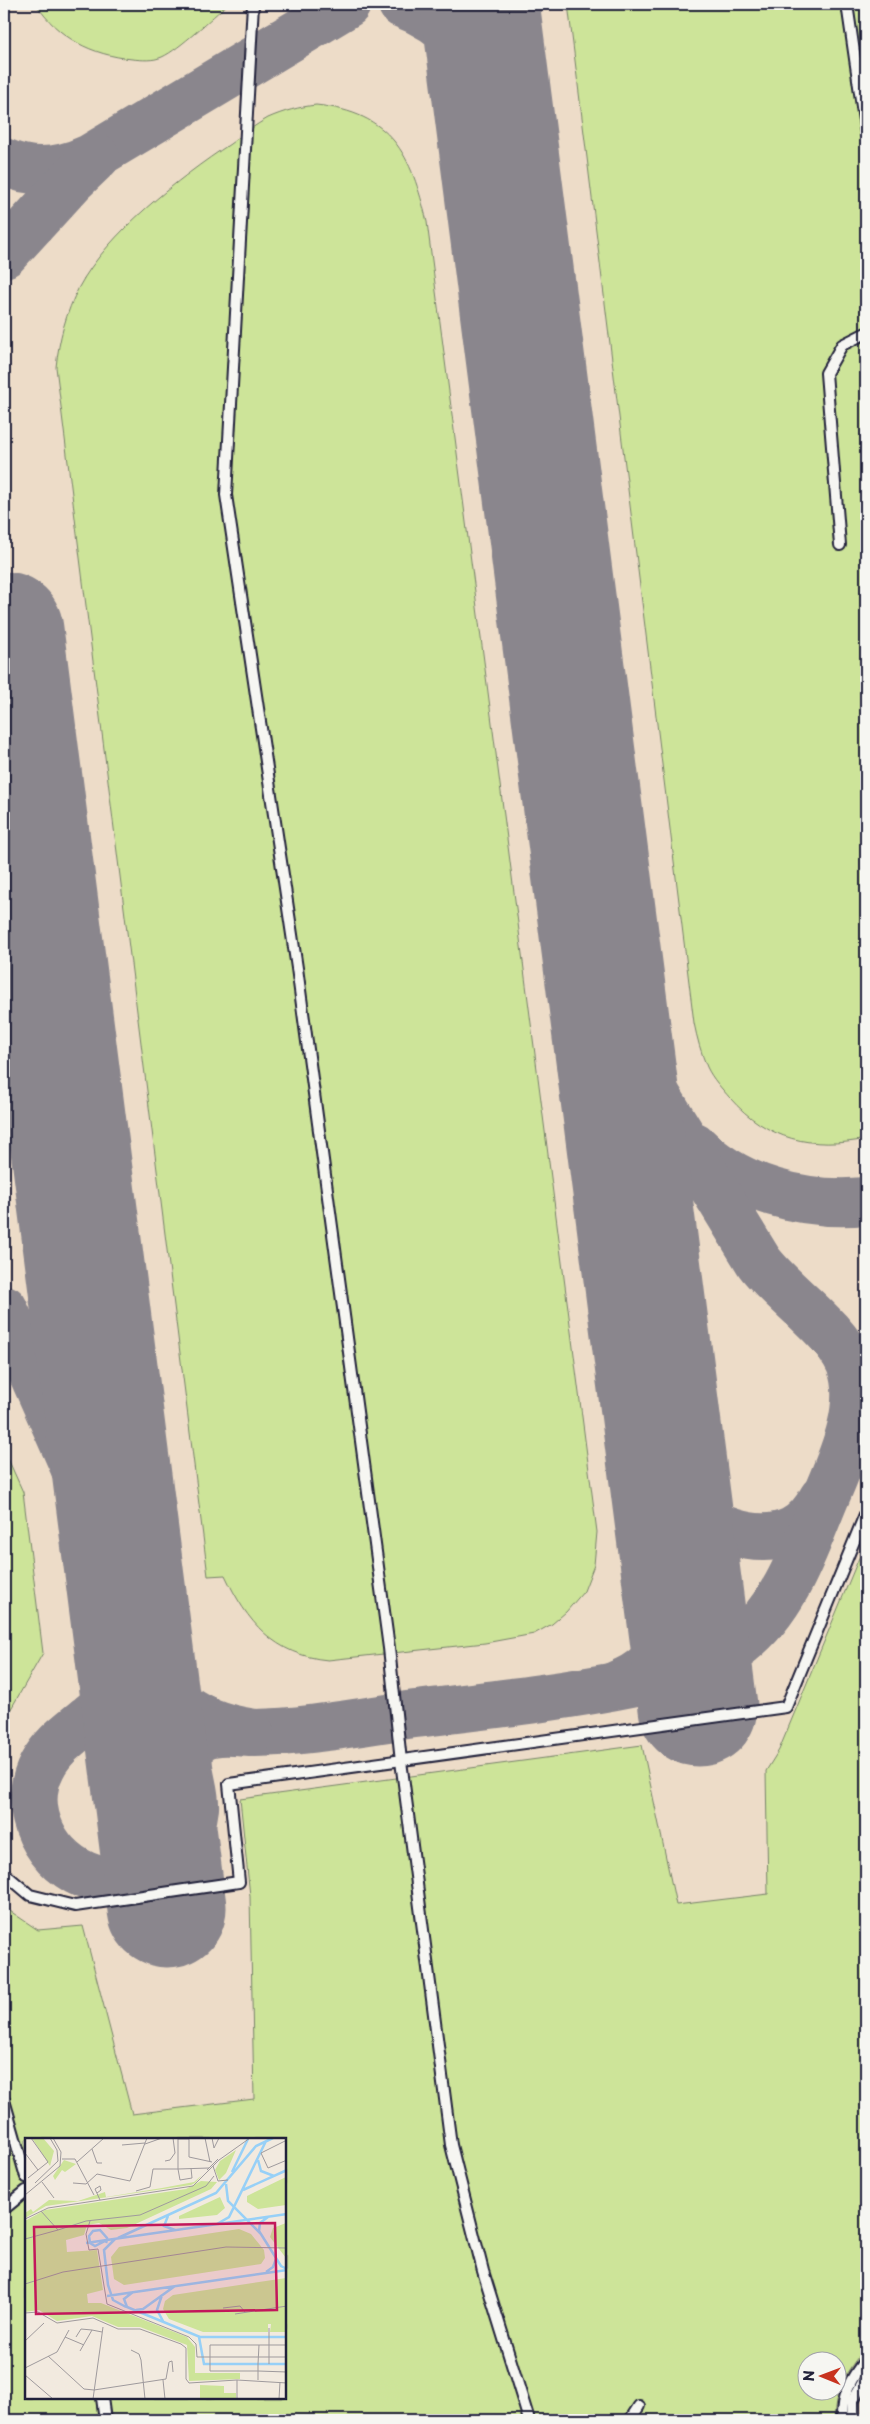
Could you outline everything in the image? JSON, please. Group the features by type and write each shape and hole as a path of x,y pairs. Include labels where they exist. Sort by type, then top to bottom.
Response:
{"lane":[{"path":"253,4 226,495 300,988 388,1638 401,1761 451,2145 483,2271 530,2420"},
{"path":"847,4 866,134"},
{"path":"840,546 826,373 842,345 866,333"},
{"path":"4,1873 30,1895 75,1906 239,1882 229,1784 786,1707 866,1512"},
{"path":"4,2100 25,2174"},
{"path":"4,2209 25,2192"},
{"path":"842,2420 846,2391 852,2377 866,2359"},
{"path":"852,2420 854,2400 866,2377"},
{"path":"102,2399 105,2420"},
{"path":"630,2420 638,2406"}],"shaded area":[{"path":"4,4 866,4 866,2420 4,2420"}],"green space":[{"path":"36,4 228,4 169,53 159,58 147,60 103,54 77,43 55,26"},
{"path":"568,4 866,4 866,1139 827,1143 809,1142 775,1132 759,1124 730,1098 714,1079 707,1067 698,1040 694,1023"},
{"path":"316,105 342,110 363,117 380,128 394,141 405,157 414,176 427,222 597,1532 594,1565 584,1591 566,1612 552,1624 534,1634 485,1643 328,1660 309,1657 277,1643 253,1621 225,1575 208,1576 56,367 64,326 79,287 91,267 126,227 189,173 258,124 286,111"},
{"path":"4,1450 23,1492 43,1653 4,1721"},
{"path":"866,1541 866,2346 848,2372 848,2352 798,2352 798,2402 836,2402 834,2420 4,2420 4,1907 38,1930 83,1926 132,2114 254,2099 250,1896 240,1799 642,1745 676,1905 768,1894 766,1771 779,1750"}],"taxiway":[{"path":"4,162 25,169 47,170 69,166 90,158 347,4"},
{"path":"402,4 433,20 460,42 480,70 488,85 493,102"},
{"path":"4,254 71,181 96,157"},
{"path":"4,1116 20,1107 32,1096 40,1084 50,1056 52,1007"},
{"path":"130,1620 148,1665 173,1698 189,1711 207,1721 255,1733 315,1728 526,1700 667,1677 696,1669 720,1657 741,1642 771,1611 802,1556 845,1449 854,1414 854,1380 850,1364 843,1350 833,1337 759,1262 610,1019"},
{"path":"694,1146 731,1174 774,1192 820,1201 866,1201"},
{"path":"4,1309 125,1582"},
{"path":"665,1449 673,1481 682,1499 704,1519 732,1532 764,1537 792,1531 810,1517 823,1498"},
{"path":"618,1684 636,1675 650,1664 661,1651 670,1635 679,1600 680,1563"},
{"path":"185,1709 145,1692 118,1697 69,1734 51,1752 42,1766 36,1783 34,1800 36,1817 42,1833 62,1861 77,1871 93,1878 111,1881 128,1880 145,1875 160,1866 173,1855 184,1841 191,1825 195,1800 189,1757 195,1742 214,1733 250,1733"}],"runway":[{"path":"480,4 698,1707"},
{"path":"4,631 167,1908"}]}
